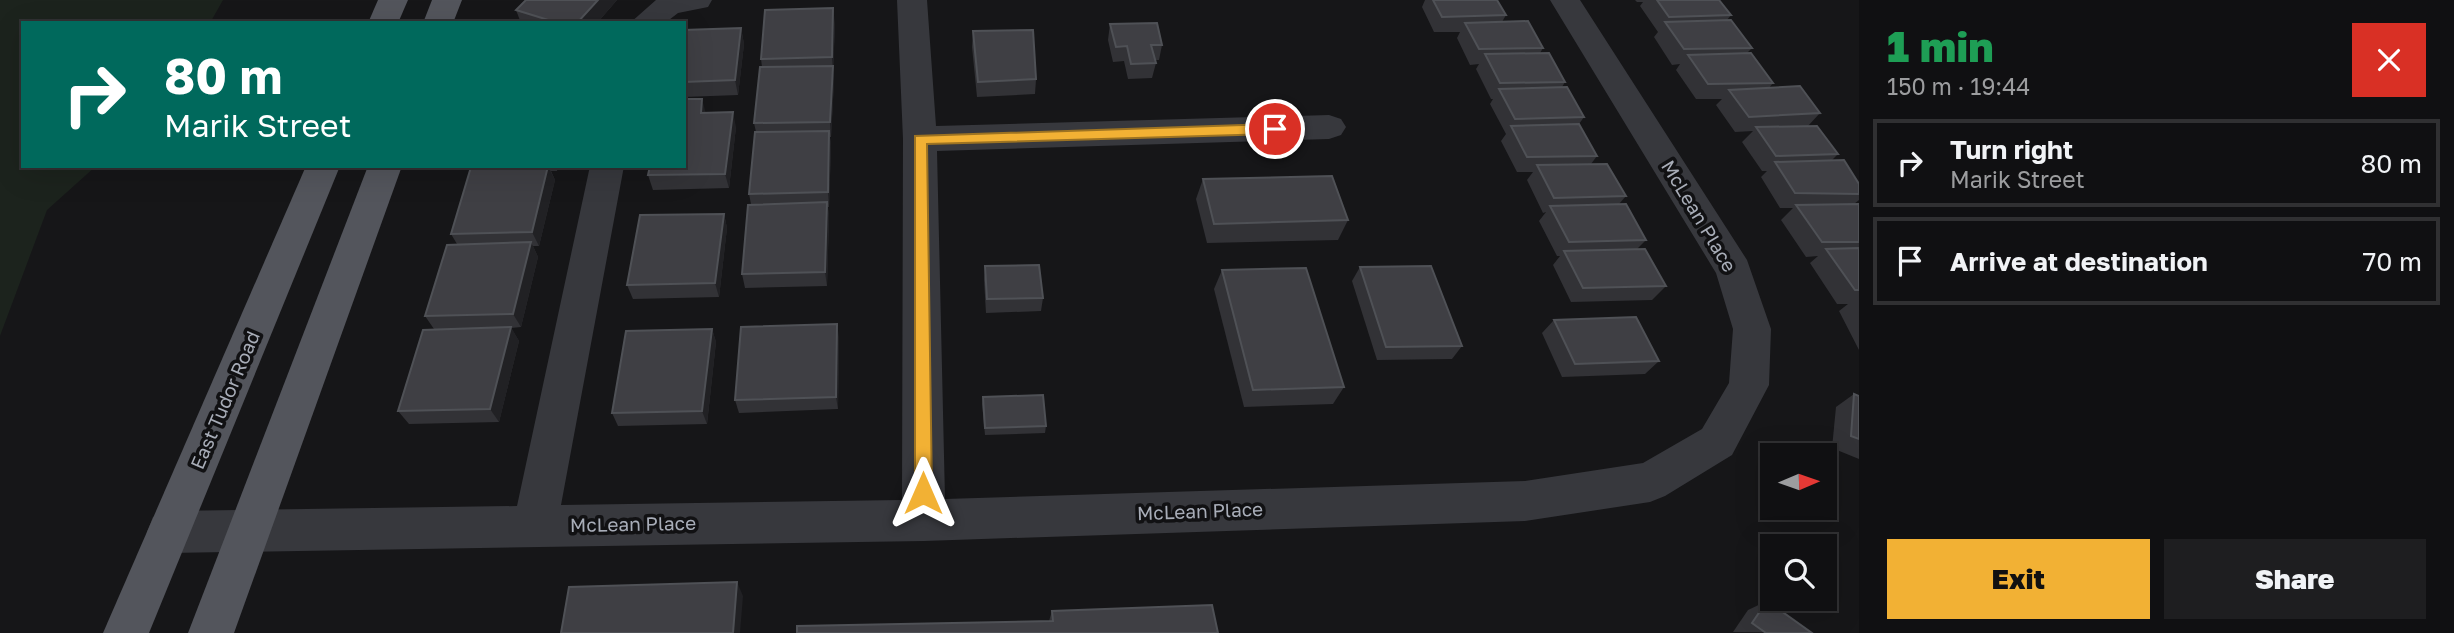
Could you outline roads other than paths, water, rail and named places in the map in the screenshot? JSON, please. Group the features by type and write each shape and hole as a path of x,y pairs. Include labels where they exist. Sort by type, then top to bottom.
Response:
{"main road":[{"path":"384,21 393,0"},
{"path":"439,21 447,0"},
{"name":"East Tudor Road","path":"126,633 322,168"},
{"path":"211,633 384,168"}],"street":[{"path":"648,21 669,5 697,0"},
{"path":"912,0 920,139 923,520"},
{"name":"McLean Place","path":"169,531 923,520 1525,501 1650,482 1717,442 1748,385 1752,329 1734,270 1565,0"},
{"path":"920,139 1329,127"},
{"path":"535,525 607,168"}]}
